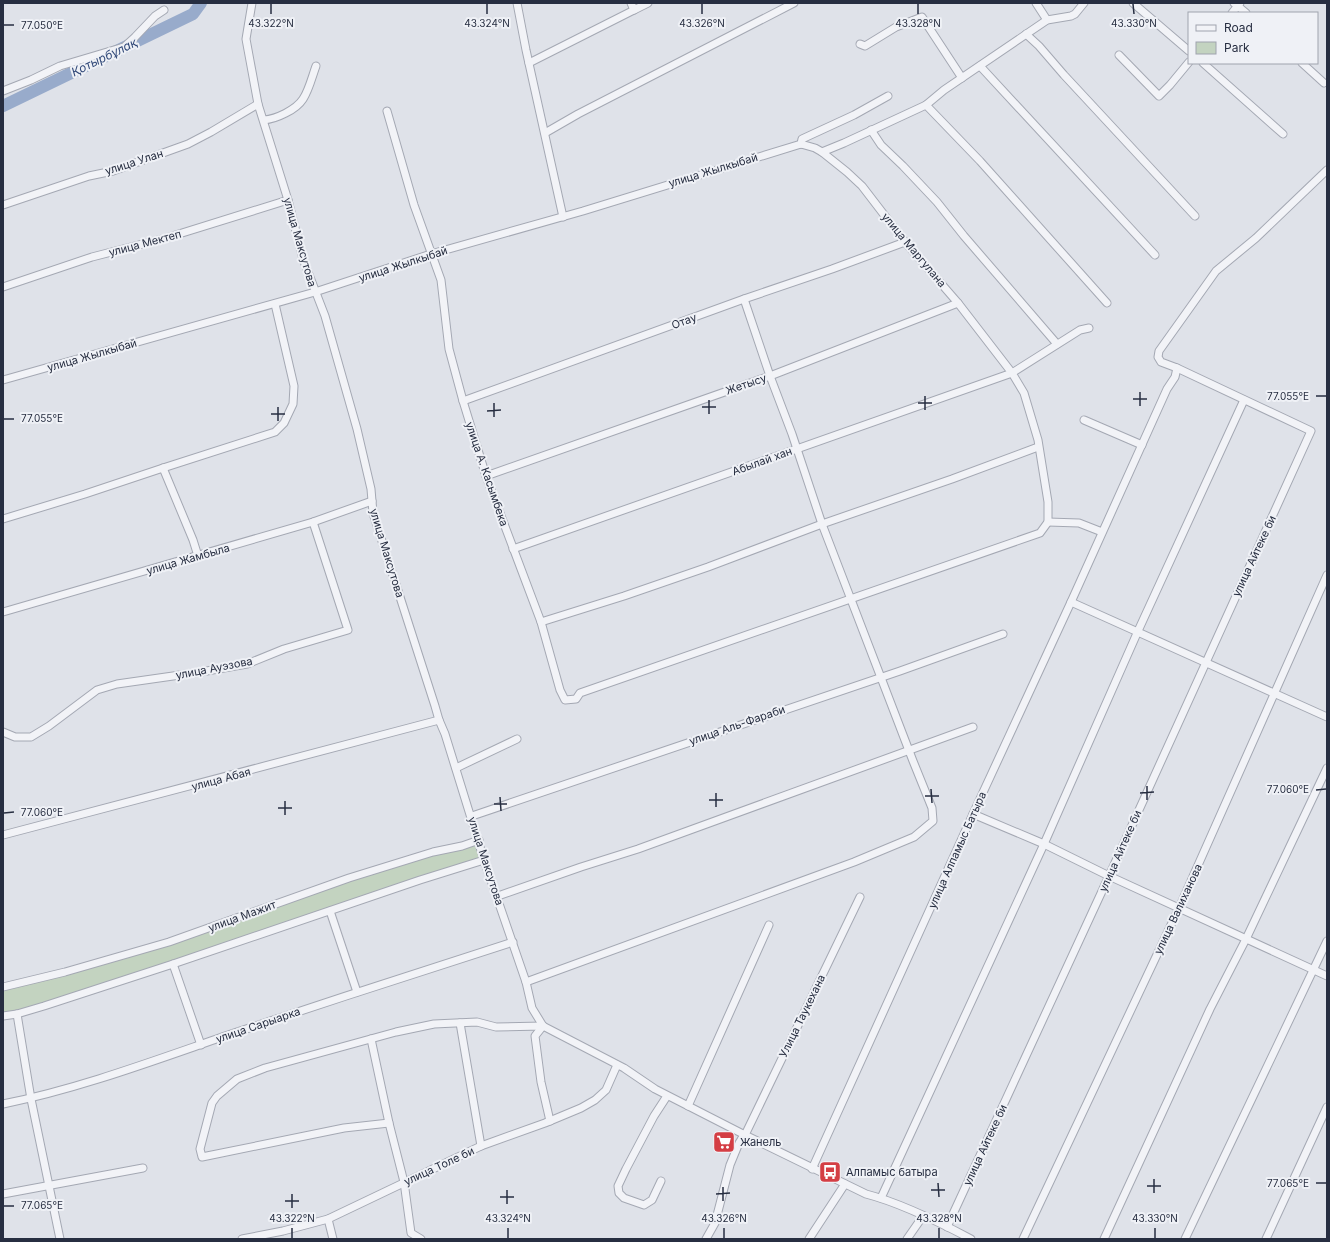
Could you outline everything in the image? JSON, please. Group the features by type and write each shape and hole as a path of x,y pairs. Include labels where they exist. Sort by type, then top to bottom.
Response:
{"street":[{"name":"улица Максутова","path":"252,3 246,39 258,104 288,200 303,259 325,316 357,429 371,489 374,513 439,720 472,816 484,860 498,896 526,982 532,1008 543,1026"},
{"path":"517,3 563,216"},
{"path":"529,63 633,6 648,3"},
{"path":"545,133 578,114 794,3"},
{"path":"1036,3 1047,20"},
{"path":"822,152 926,105 944,90 1047,20 1071,16 1075,14 1084,3"},
{"path":"1133,3 1188,50"},
{"path":"1238,4 1245,12"},
{"path":"3,91 60,66 124,47 155,16 164,10"},
{"path":"860,44 866,46 896,27 922,17 962,78"},
{"path":"1026,34 1039,46 1195,216"},
{"path":"1119,55 1159,96 1188,63"},
{"path":"1204,64 1283,134"},
{"path":"1303,64 1324,83"},
{"path":"264,120 271,120 289,111 303,100 316,66"},
{"path":"980,66 1155,255"},
{"path":"801,144 802,139 854,115 888,96"},
{"name":"улица Улан","path":"3,205 89,176 113,170 188,144 258,104"},
{"path":"926,105 986,167 1107,303"},
{"name":"улица А. Касымбека","path":"387,111 406,178 441,280 449,349 462,401 486,476 541,622 560,690 565,700 576,699 580,694 850,600"},
{"path":"871,130 881,145 904,166 936,202 1057,344"},
{"name":"улица Маргулана","path":"801,144 815,148 822,152 862,186 905,242 958,303 1012,373 1024,393 1038,440 1048,502 1048,522"},
{"name":"улица Жылкыбай","path":"3,380 275,304 431,254 801,144"},
{"path":"881,1198 1044,844 1138,631 1244,400 1223,389 1161,362 1158,357 1160,351 1216,271 1256,238 1327,170"},
{"name":"улица Мектеп","path":"3,287 92,256 166,238 288,200"},
{"name":"Отау","path":"462,401 905,242"},
{"path":"526,982 854,862 914,837 933,821 932,808 850,600 744,299"},
{"name":"Жетысу","path":"486,476 770,376 958,303"},
{"path":"3,519 275,432 284,422 293,404 294,386 275,304"},
{"name":"Абылай хан","path":"513,549 1012,373 1080,330 1089,328"},
{"name":"улица Алпамыс Батыра","path":"812,1169 1167,389 1175,377 1177,368"},
{"name":"улица Айтеке би","path":"947,1227 1109,876 1311,431 1244,400"},
{"path":"1084,420 1142,445"},
{"path":"541,622 624,596 708,567 822,524 952,479 1038,447"},
{"path":"163,468 185,520 198,556"},
{"name":"улица Жамбыла","path":"3,612 313,522 372,501"},
{"name":"улица Ауэзова","path":"3,732 14,737 31,737 49,726 97,690 117,684 247,664 284,649 348,630 313,522"},
{"path":"850,600 1040,533 1048,522 1079,524 1102,532"},
{"name":"улица Валиханова","path":"1023,1239 1179,908 1327,575"},
{"path":"1071,602 1327,717"},
{"name":"улица Аль-Фараби","path":"472,816 1003,634"},
{"name":"улица Абая","path":"3,835 439,720"},
{"path":"498,896 638,849 973,728"},
{"path":"456,768 518,739"},
{"path":"1104,1239 1210,1009 1246,939 1327,768"},
{"path":"973,814 1044,844 1109,876 1327,976"},
{"name":"улица Мажит","path":"3,987 65,972 169,942 349,878 433,852 462,846 479,840"},
{"path":"3,1016 17,1014 173,964 484,860"},
{"name":"Улица Таукехана","path":"706,1239 715,1223 730,1165 738,1143 744,1135 860,897"},
{"path":"330,911 357,992"},
{"path":"688,1106 769,925"},
{"path":"1185,1239 1327,941"},
{"name":"улица Сарыарка","path":"3,1104 31,1099 100,1078 357,992 513,942"},
{"path":"173,964 201,1045"},
{"path":"17,1014 31,1099 60,1239"},
{"path":"389,1123 344,1128 202,1157 200,1149 212,1103 217,1096 237,1079 265,1068 396,1032 434,1024 477,1022 496,1026 543,1026 617,1065 667,1096 812,1169 866,1194 881,1198 923,1216 971,1239"},
{"path":"460,1023 481,1146"},
{"path":"543,1026 535,1036 541,1082 550,1121"},
{"path":"371,1039 389,1123 404,1182 411,1233 421,1239"},
{"name":"улица Толе би","path":"242,1239 283,1231 328,1219 481,1146 550,1121 594,1100 606,1090 617,1065"},
{"path":"661,1181 652,1200 644,1205 624,1198 619,1193 618,1186 626,1169 654,1116 667,1096"},
{"path":"1266,1239 1327,1107"},
{"path":"3,1194 143,1168"},
{"path":"810,1239 845,1184"},
{"path":"907,1239 923,1216"},
{"path":"328,1219 333,1239"},
{"path":"278,1239 283,1231"}],"green space":[{"path":"483,844 486,859 173,966 3,1014 3,986 168,942 434,852"}],"waterway":[{"name":"Қотырбұлақ","path":"3,106 193,14 201,3"}],"place":[{"name":"Жанель","path":"724,1142"},
{"name":"Алпамыс батыра","path":"830,1172"}]}
